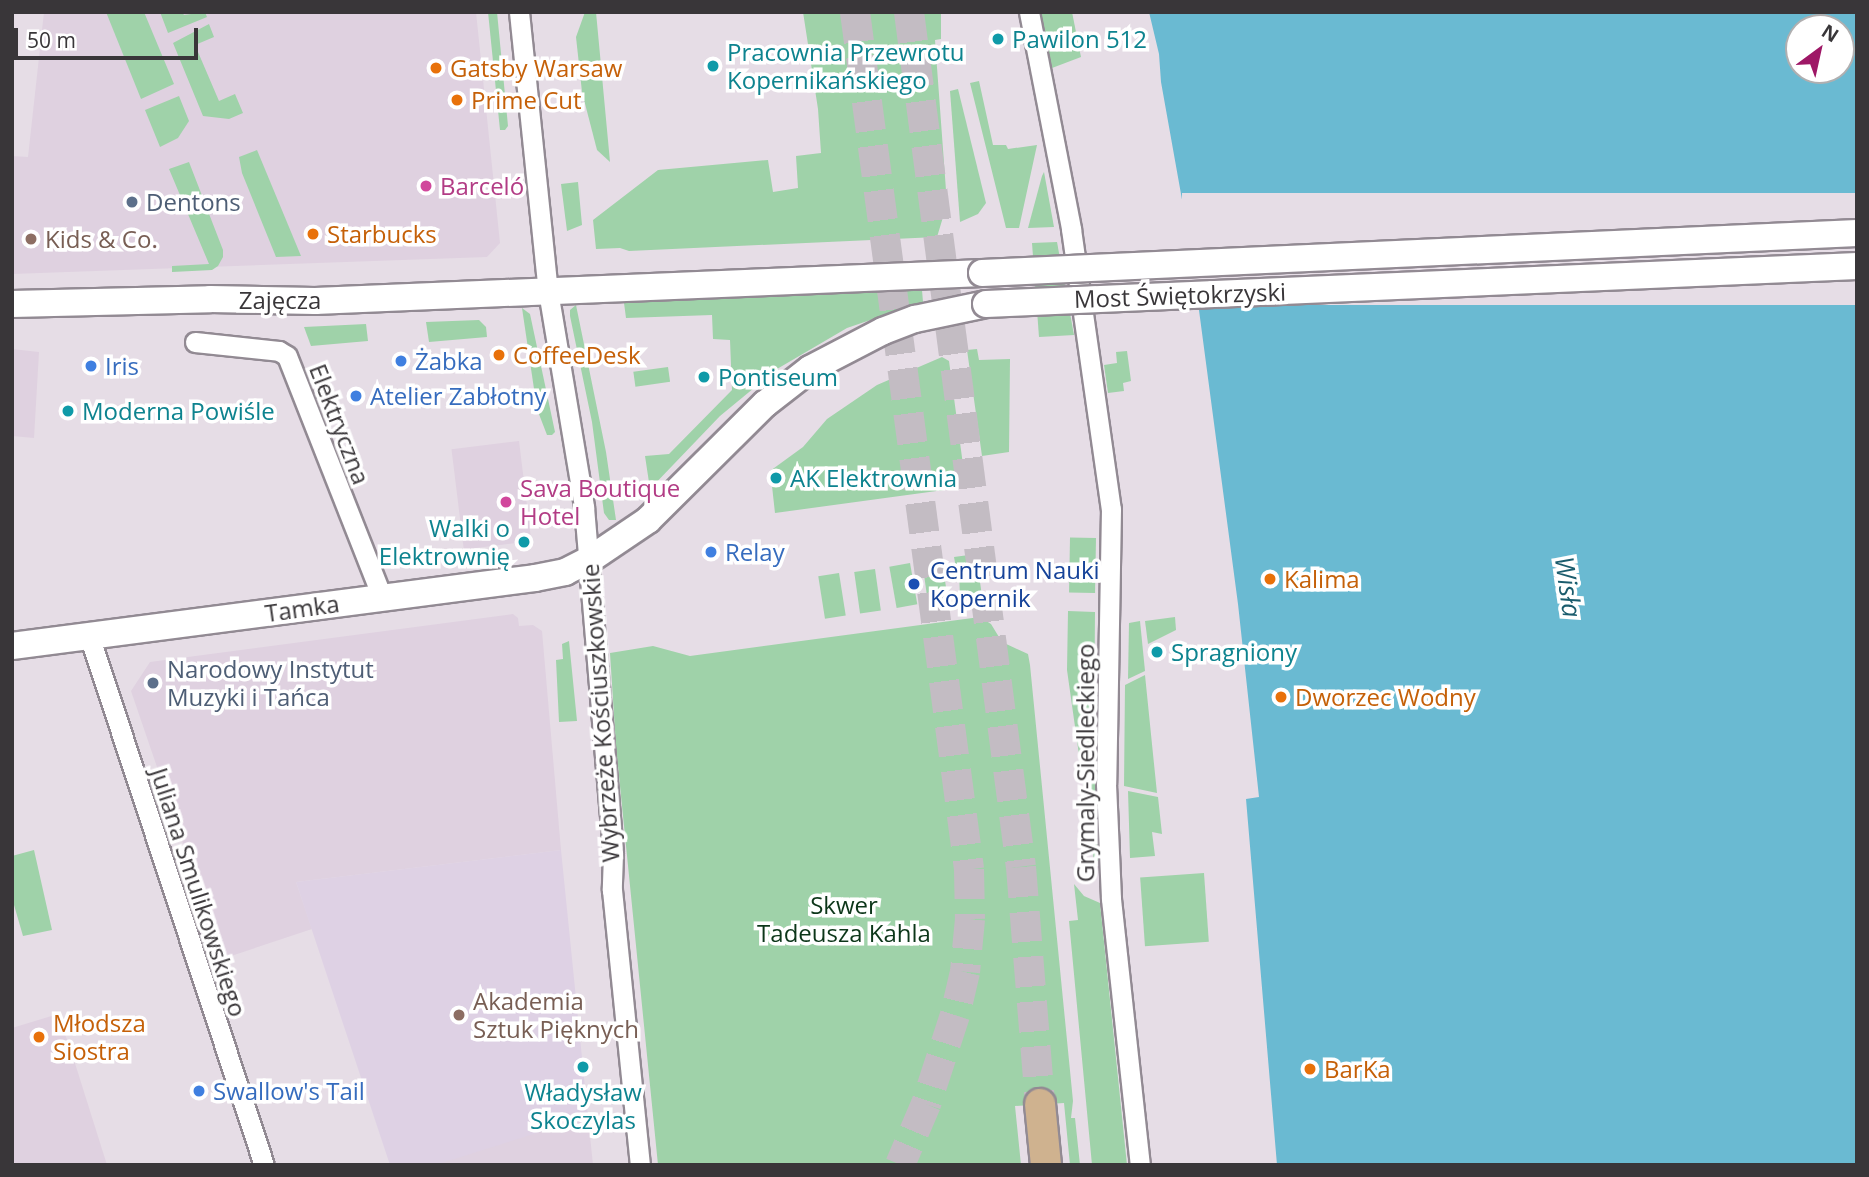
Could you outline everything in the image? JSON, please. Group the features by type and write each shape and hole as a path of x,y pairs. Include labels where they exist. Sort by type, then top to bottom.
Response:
{"main road":[{"path":"1040,1104 1046,1165"}],"street":[{"name":"Wybrzeże Kościuszkowskie","path":"519,12 548,291 575,439 589,560 613,854 612,890 640,1165"},
{"name":"Grymaly-Siedleckiego","path":"1029,12 1071,229 1111,509 1106,784 1111,900 1140,1165"},
{"name":"Most Świętokrzyski","path":"548,291 1857,233"},
{"name":"Most Świętokrzyski","path":"589,560 624,537 673,498 756,412 810,369 883,331 915,319 986,304 1857,266"},
{"name":"Zajęcza","path":"12,304 210,299 315,301 548,291"},
{"name":"Elektryczna","path":"195,342 279,351 287,356 382,597"},
{"name":"Tamka","path":"12,646 545,577 589,560"},
{"name":"Juliana Smulikowskiego","path":"89,635 264,1165"}],"shaded area":[{"path":"44,12 476,12 500,243 487,257 12,274 12,156 28,157"},
{"path":"12,349 39,352 34,438 12,436"},
{"path":"519,441 531,541 464,550 452,449"},
{"path":"513,614 518,618 519,626 533,625 542,631 561,850 296,882 312,929 219,960 184,846 131,691 150,662"},
{"name":"Akademia Sztuk Pięknych","path":"561,850 588,1117 435,1165 390,1165 296,882"},
{"path":"58,1014 107,1165 12,1165 12,1028"},
{"path":"588,1117 593,1165 435,1165 448,1159"}],"green space":[{"path":"106,12 144,12 174,84 141,99"},
{"path":"160,12 182,12 184,15 205,12 207,17 168,33"},
{"path":"488,12 497,12 508,126 505,130 500,130"},
{"path":"585,12 596,12 610,162 597,150 582,92 576,37"},
{"path":"803,12 941,12 941,39 935,40 947,204 937,237 629,251 620,248 596,249 593,220 658,170 768,160 773,192 798,188 796,156 821,153 818,109"},
{"path":"1041,12 1072,12 1081,57 1052,68"},
{"path":"209,24 214,37 195,45 219,101 235,94 243,113 229,119 203,116 173,43"},
{"path":"979,81 993,145 1006,145 1008,149 1037,145 1019,228 1006,228 970,83"},
{"path":"958,89 986,203 978,214 960,222 950,91"},
{"path":"179,96 189,121 178,138 160,147 145,110"},
{"path":"257,150 301,256 276,257 242,173 239,157"},
{"path":"189,162 223,250 223,257 212,270 172,272 172,266 209,264 169,169"},
{"path":"1044,172 1054,227 1028,228 1042,176"},
{"path":"578,182 582,225 567,231 561,184"},
{"path":"1057,242 1074,335 1039,337 1032,243"},
{"path":"922,290 923,302 847,328 777,369 720,416 650,489 645,456 669,454 732,390 730,340 713,339 712,315 626,318 624,303"},
{"path":"576,305 606,452 616,520 609,520 604,513 592,422 570,316 570,310"},
{"path":"522,308 530,314 555,432 552,435 547,435 537,409"},
{"path":"479,320 486,327 487,337 429,342 426,322"},
{"path":"366,324 368,341 311,346 304,327"},
{"path":"977,349 979,360 1010,359 1009,452 982,456 967,350"},
{"path":"1127,351 1131,381 1123,383 1124,391 1108,393 1104,365 1117,363 1116,352"},
{"path":"942,357 949,361 966,487 775,513 772,486 779,484 778,474 770,475 770,471 803,447 827,419 877,385"},
{"path":"668,367 670,382 635,387 633,372"},
{"path":"1070,538 1096,538 1095,593 1069,593"},
{"path":"976,554 982,596 960,599 959,569 956,568 954,557"},
{"path":"942,559 948,601 928,603 922,562"},
{"path":"910,563 917,604 897,608 889,567"},
{"path":"875,569 881,611 860,614 854,572"},
{"path":"839,573 846,615 825,619 818,576"},
{"path":"1068,611 1095,612 1094,738 1098,861 1094,861 1067,670"},
{"name":"Skwer Tadeusza Kahla","path":"980,617 991,624 1002,642 1028,654 1073,1101 1071,1118 1075,1118 1080,1165 1070,1165 1064,1103 1015,1106 1021,1165 658,1165 616,746 610,653 653,646 690,656"},
{"path":"1175,617 1176,630 1148,644 1145,621"},
{"path":"1140,621 1145,671 1128,679 1129,623"},
{"path":"569,641 577,721 559,722 556,660 563,659 562,644"},
{"path":"1145,675 1157,793 1124,786 1125,685"},
{"path":"1128,791 1158,797 1162,834 1152,832 1155,856 1130,858"},
{"path":"34,850 52,930 23,936 12,898 12,856"},
{"path":"1204,873 1209,942 1145,946 1140,877"},
{"path":"1074,884 1084,896 1100,903 1127,1165 1092,1165 1069,921 1078,920"}],"water":[{"name":"Wisła","path":"1149,12 1857,12 1857,1165 1277,1165 1246,799 1259,797 1238,604 1191,250 1161,82 1159,54"}],"pier":[{"path":"1182,193 1857,193 1857,305 1182,305"}],"tunnel":[{"path":"855,12 969,869 970,919 965,972 955,1015 926,1104 900,1165"},
{"path":"909,12 1021,867 1040,1104"}],"place":[{"name":"Pawilon 512","path":"998,39"},
{"name":"Pracownia Przewrotu Kopernikańskiego","path":"713,66"},
{"name":"Gatsby Warsaw","path":"436,68"},
{"name":"Prime Cut","path":"457,100"},
{"name":"Barceló","path":"426,186"},
{"name":"Dentons","path":"132,202"},
{"name":"Starbucks","path":"313,234"},
{"name":"Kids & Co.","path":"31,239"},
{"name":"CoffeeDesk","path":"499,355"},
{"name":"Żabka","path":"401,361"},
{"name":"Iris","path":"91,366"},
{"name":"Pontiseum","path":"704,377"},
{"name":"Atelier Zabłotny","path":"356,396"},
{"name":"Moderna Powiśle","path":"68,411"},
{"name":"AK Elektrownia","path":"776,478"},
{"name":"Sava Boutique Hotel","path":"506,502"},
{"name":"Walki o Elektrownię","path":"524,542"},
{"name":"Relay","path":"711,552"},
{"name":"Kalima","path":"1270,579"},
{"name":"Centrum Nauki Kopernik","path":"914,584"},
{"name":"Spragniony","path":"1157,652"},
{"name":"Narodowy Instytut Muzyki i Tańca","path":"153,683"},
{"name":"Dworzec Wodny","path":"1281,697"},
{"name":"Akademia Sztuk Pięknych","path":"459,1015"},
{"name":"Młodsza Siostra","path":"39,1037"},
{"name":"Władysław Skoczylas","path":"583,1067"},
{"name":"BarKa","path":"1310,1069"},
{"name":"Swallow's Tail","path":"199,1091"}]}
